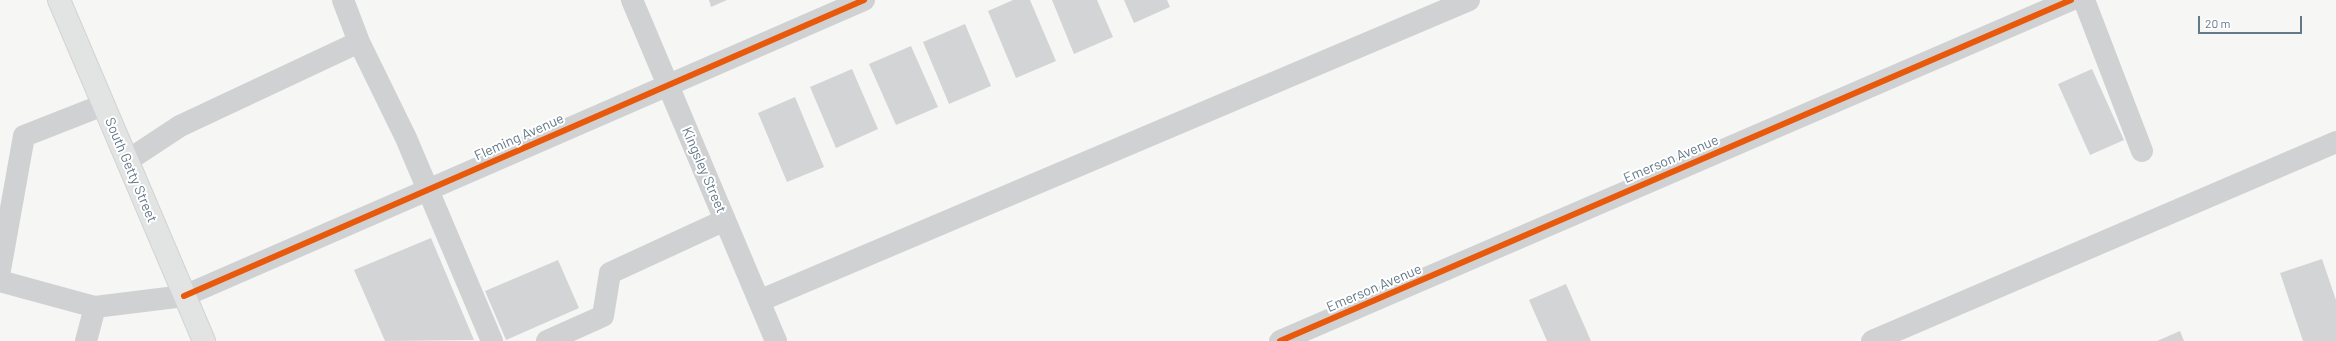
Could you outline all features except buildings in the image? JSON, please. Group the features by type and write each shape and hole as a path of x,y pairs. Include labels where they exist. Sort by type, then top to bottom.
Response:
{"main road":[{"name":"South Getty Street","path":"59,0 204,341"}],"street":[{"path":"343,0 359,42 406,138 492,341"},
{"name":"Kingsley Street","path":"632,0 776,341"},
{"name":"Fleming Avenue","path":"95,307 184,296 668,84 864,0"},
{"path":"759,301 1470,0"},
{"name":"Emerson Avenue","path":"1280,341 2071,0"},
{"path":"2084,0 2142,151"},
{"path":"127,161 180,126 359,42"},
{"path":"0,270 24,136 103,104"},
{"path":"1872,341 2336,142"},
{"path":"547,341 603,316 610,273 725,220"},
{"path":"0,281 95,307 86,341"}],"cycle path":[{"path":"184,296 864,0"},
{"path":"1280,341 2071,0"}]}
